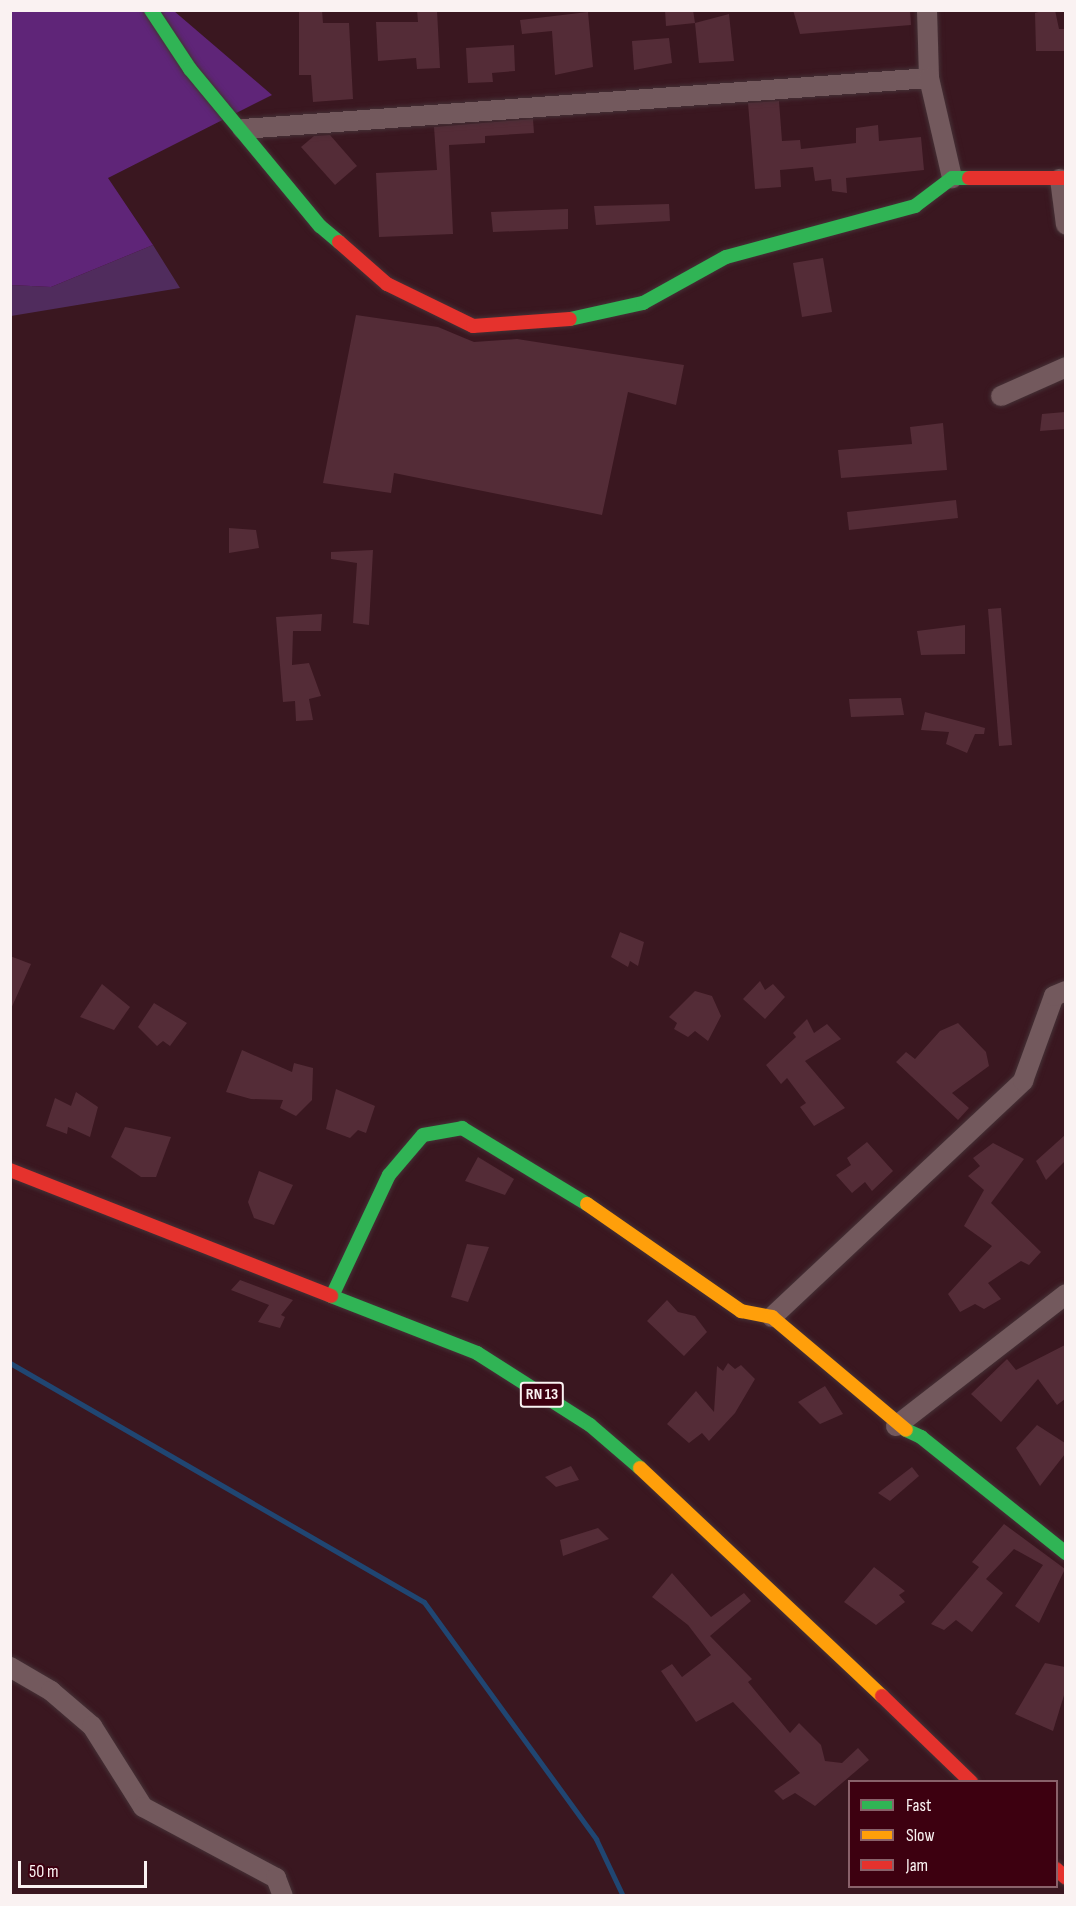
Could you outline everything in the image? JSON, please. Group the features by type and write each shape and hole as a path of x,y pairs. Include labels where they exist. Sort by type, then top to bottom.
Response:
{"street":[{"path":"150,10 190,69 243,129 320,226 387,284 473,326 595,317 633,306 726,257 915,206 952,178 1063,179 1065,225"},
{"path":"927,10 929,78 952,178"},
{"path":"243,129 929,78"},
{"path":"1001,396 1065,367"},
{"path":"772,1317 1023,1081 1054,996 1065,991"},
{"path":"332,1296 389,1175 423,1135 462,1128 604,1214 741,1311 772,1317 897,1426 921,1437 1065,1553"},
{"name":"RN 13","path":"10,1170 477,1353 590,1425 702,1521 969,1780"},
{"path":"897,1426 1065,1294"},
{"path":"10,1667 51,1691 92,1726 142,1806 276,1878 283,1896"}],"shaded area":[{"path":"11,11 174,11 272,95 108,178 153,245 51,287 11,285"},
{"path":"153,245 180,288 11,316 11,285 51,287"}],"building":[{"path":"299,10 322,10 323,23 349,23 353,99 313,102 311,75 299,75"},
{"path":"417,10 437,10 440,68 417,69 416,58 378,61 376,22 418,22"},
{"path":"665,10 693,10 695,23 666,26"},
{"path":"793,10 910,10 911,25 800,34"},
{"path":"1055,10 1059,29 1065,29 1065,51 1036,51 1035,13"},
{"path":"588,12 593,67 555,75 552,31 522,34 520,20"},
{"path":"729,14 734,61 699,63 695,23"},
{"path":"669,38 672,63 634,70 632,41"},
{"path":"514,45 515,71 492,73 493,82 468,83 466,48"},
{"path":"779,101 782,141 800,140 801,149 856,143 856,128 878,125 879,141 921,137 924,170 846,178 847,193 832,191 831,179 815,181 813,167 780,170 781,187 755,189 748,103"},
{"path":"533,119 534,133 485,136 485,143 449,145 453,234 379,237 376,173 437,170 434,127"},
{"path":"330,135 357,166 335,185 301,147 314,136"},
{"path":"669,204 670,221 596,225 594,206"},
{"path":"568,209 568,229 493,232 491,212"},
{"path":"823,258 832,312 802,317 793,263"},
{"path":"356,315 438,327 474,342 517,339 684,365 676,405 628,392 602,515 394,473 391,493 323,483"},
{"path":"1065,412 1065,429 1040,431 1042,414"},
{"path":"943,423 947,470 841,478 838,450 912,444 910,427"},
{"path":"956,500 958,518 849,530 847,512"},
{"path":"229,528 256,530 259,548 229,553"},
{"path":"373,550 369,625 353,623 357,563 331,559 331,552"},
{"path":"1001,608 1012,745 999,746 988,609"},
{"path":"322,614 321,631 293,631 292,665 309,663 321,696 309,699 313,720 296,721 295,701 283,702 276,617"},
{"path":"965,625 965,654 921,655 917,631"},
{"path":"901,698 904,715 851,717 849,699"},
{"path":"925,712 985,728 984,734 975,734 967,753 946,744 949,732 921,730"},
{"path":"620,932 644,942 638,966 630,961 628,967 611,957"},
{"path":"10,956 31,964 10,1011"},
{"path":"760,981 765,990 773,984 785,997 765,1019 743,999"},
{"path":"102,984 130,1007 114,1030 80,1017"},
{"path":"695,991 712,996 721,1016 708,1041 695,1031 688,1037 674,1029 677,1023 669,1017"},
{"path":"154,1003 187,1023 170,1046 163,1041 157,1046 138,1027"},
{"path":"807,1019 814,1033 827,1024 841,1039 805,1061 845,1108 814,1126 800,1107 806,1103 787,1078 781,1084 766,1065 796,1037 793,1033"},
{"path":"958,1023 986,1052 989,1066 952,1093 969,1108 958,1120 896,1062 906,1052 915,1059 940,1031"},
{"path":"242,1050 292,1072 294,1063 313,1068 312,1100 296,1116 280,1108 283,1100 251,1099 226,1092"},
{"path":"336,1089 375,1106 366,1133 358,1130 350,1138 326,1129"},
{"path":"76,1092 98,1107 90,1137 68,1127 67,1134 46,1126 55,1098 71,1106"},
{"path":"125,1127 171,1137 156,1177 141,1177 111,1157"},
{"path":"1065,1135 1065,1161 1046,1180 1036,1161"},
{"path":"867,1142 893,1171 872,1191 865,1182 852,1193 836,1175 851,1165 847,1158"},
{"path":"993,1143 1024,1159 991,1203 1041,1252 1029,1265 1021,1261 988,1283 1001,1299 984,1309 975,1304 960,1312 948,1294 992,1246 964,1226 984,1190 968,1176 980,1166 973,1158"},
{"path":"478,1157 514,1179 505,1195 465,1181"},
{"path":"259,1171 293,1185 274,1225 254,1218 248,1202"},
{"path":"467,1244 489,1247 468,1302 451,1297"},
{"path":"240,1280 293,1300 281,1315 285,1317 280,1328 258,1322 269,1305 231,1290"},
{"path":"667,1300 678,1312 695,1316 707,1332 684,1356 647,1321"},
{"path":"1065,1345 1065,1399 1057,1405 1038,1379 1001,1422 971,1394 1007,1359 1016,1370"},
{"path":"728,1363 735,1369 741,1365 755,1379 735,1413 709,1441 702,1433 689,1443 667,1424 696,1391 714,1412 717,1366 723,1371"},
{"path":"825,1386 843,1414 820,1424 798,1402"},
{"path":"1037,1425 1065,1443 1065,1454 1040,1486 1016,1448"},
{"path":"571,1466 579,1480 556,1487 545,1477"},
{"path":"912,1467 919,1476 890,1501 878,1493"},
{"path":"1004,1524 1065,1569 1039,1623 1015,1606 1043,1565 1014,1549 986,1579 1003,1593 972,1632 956,1620 944,1630 931,1624 979,1567 972,1562"},
{"path":"598,1528 609,1539 563,1556 560,1540"},
{"path":"874,1567 905,1591 899,1595 905,1602 876,1625 844,1602"},
{"path":"672,1573 711,1617 744,1593 751,1601 710,1636 752,1679 748,1682 790,1733 799,1723 821,1745 825,1761 842,1763 858,1748 869,1760 815,1806 795,1793 783,1800 774,1791 800,1773 733,1702 696,1722 661,1671 672,1664 682,1677 711,1655 688,1625 652,1597"},
{"path":"1045,1663 1065,1667 1065,1692 1053,1731 1015,1714"}],"waterway":[{"path":"10,1363 424,1602 596,1839 623,1896"}],"traffic: fast":[{"path":"151,10 190,69 320,226 339,242"},
{"path":"570,319 643,303 726,257 915,206 952,178 969,178"},
{"path":"332,1296 389,1175 423,1135 462,1128 587,1204"},
{"path":"331,1296 477,1353 590,1425 640,1468"},
{"path":"906,1430 921,1437 1066,1553"}],"traffic: slow":[{"path":"587,1204 741,1311 772,1317 906,1430"},
{"path":"640,1468 882,1696"}],"traffic: jam":[{"path":"969,178 1066,178"},
{"path":"339,242 387,284 473,326 570,319"},
{"path":"10,1170 331,1296"},
{"path":"882,1696 969,1780"},
{"path":"1058,1871 1066,1878"}]}
